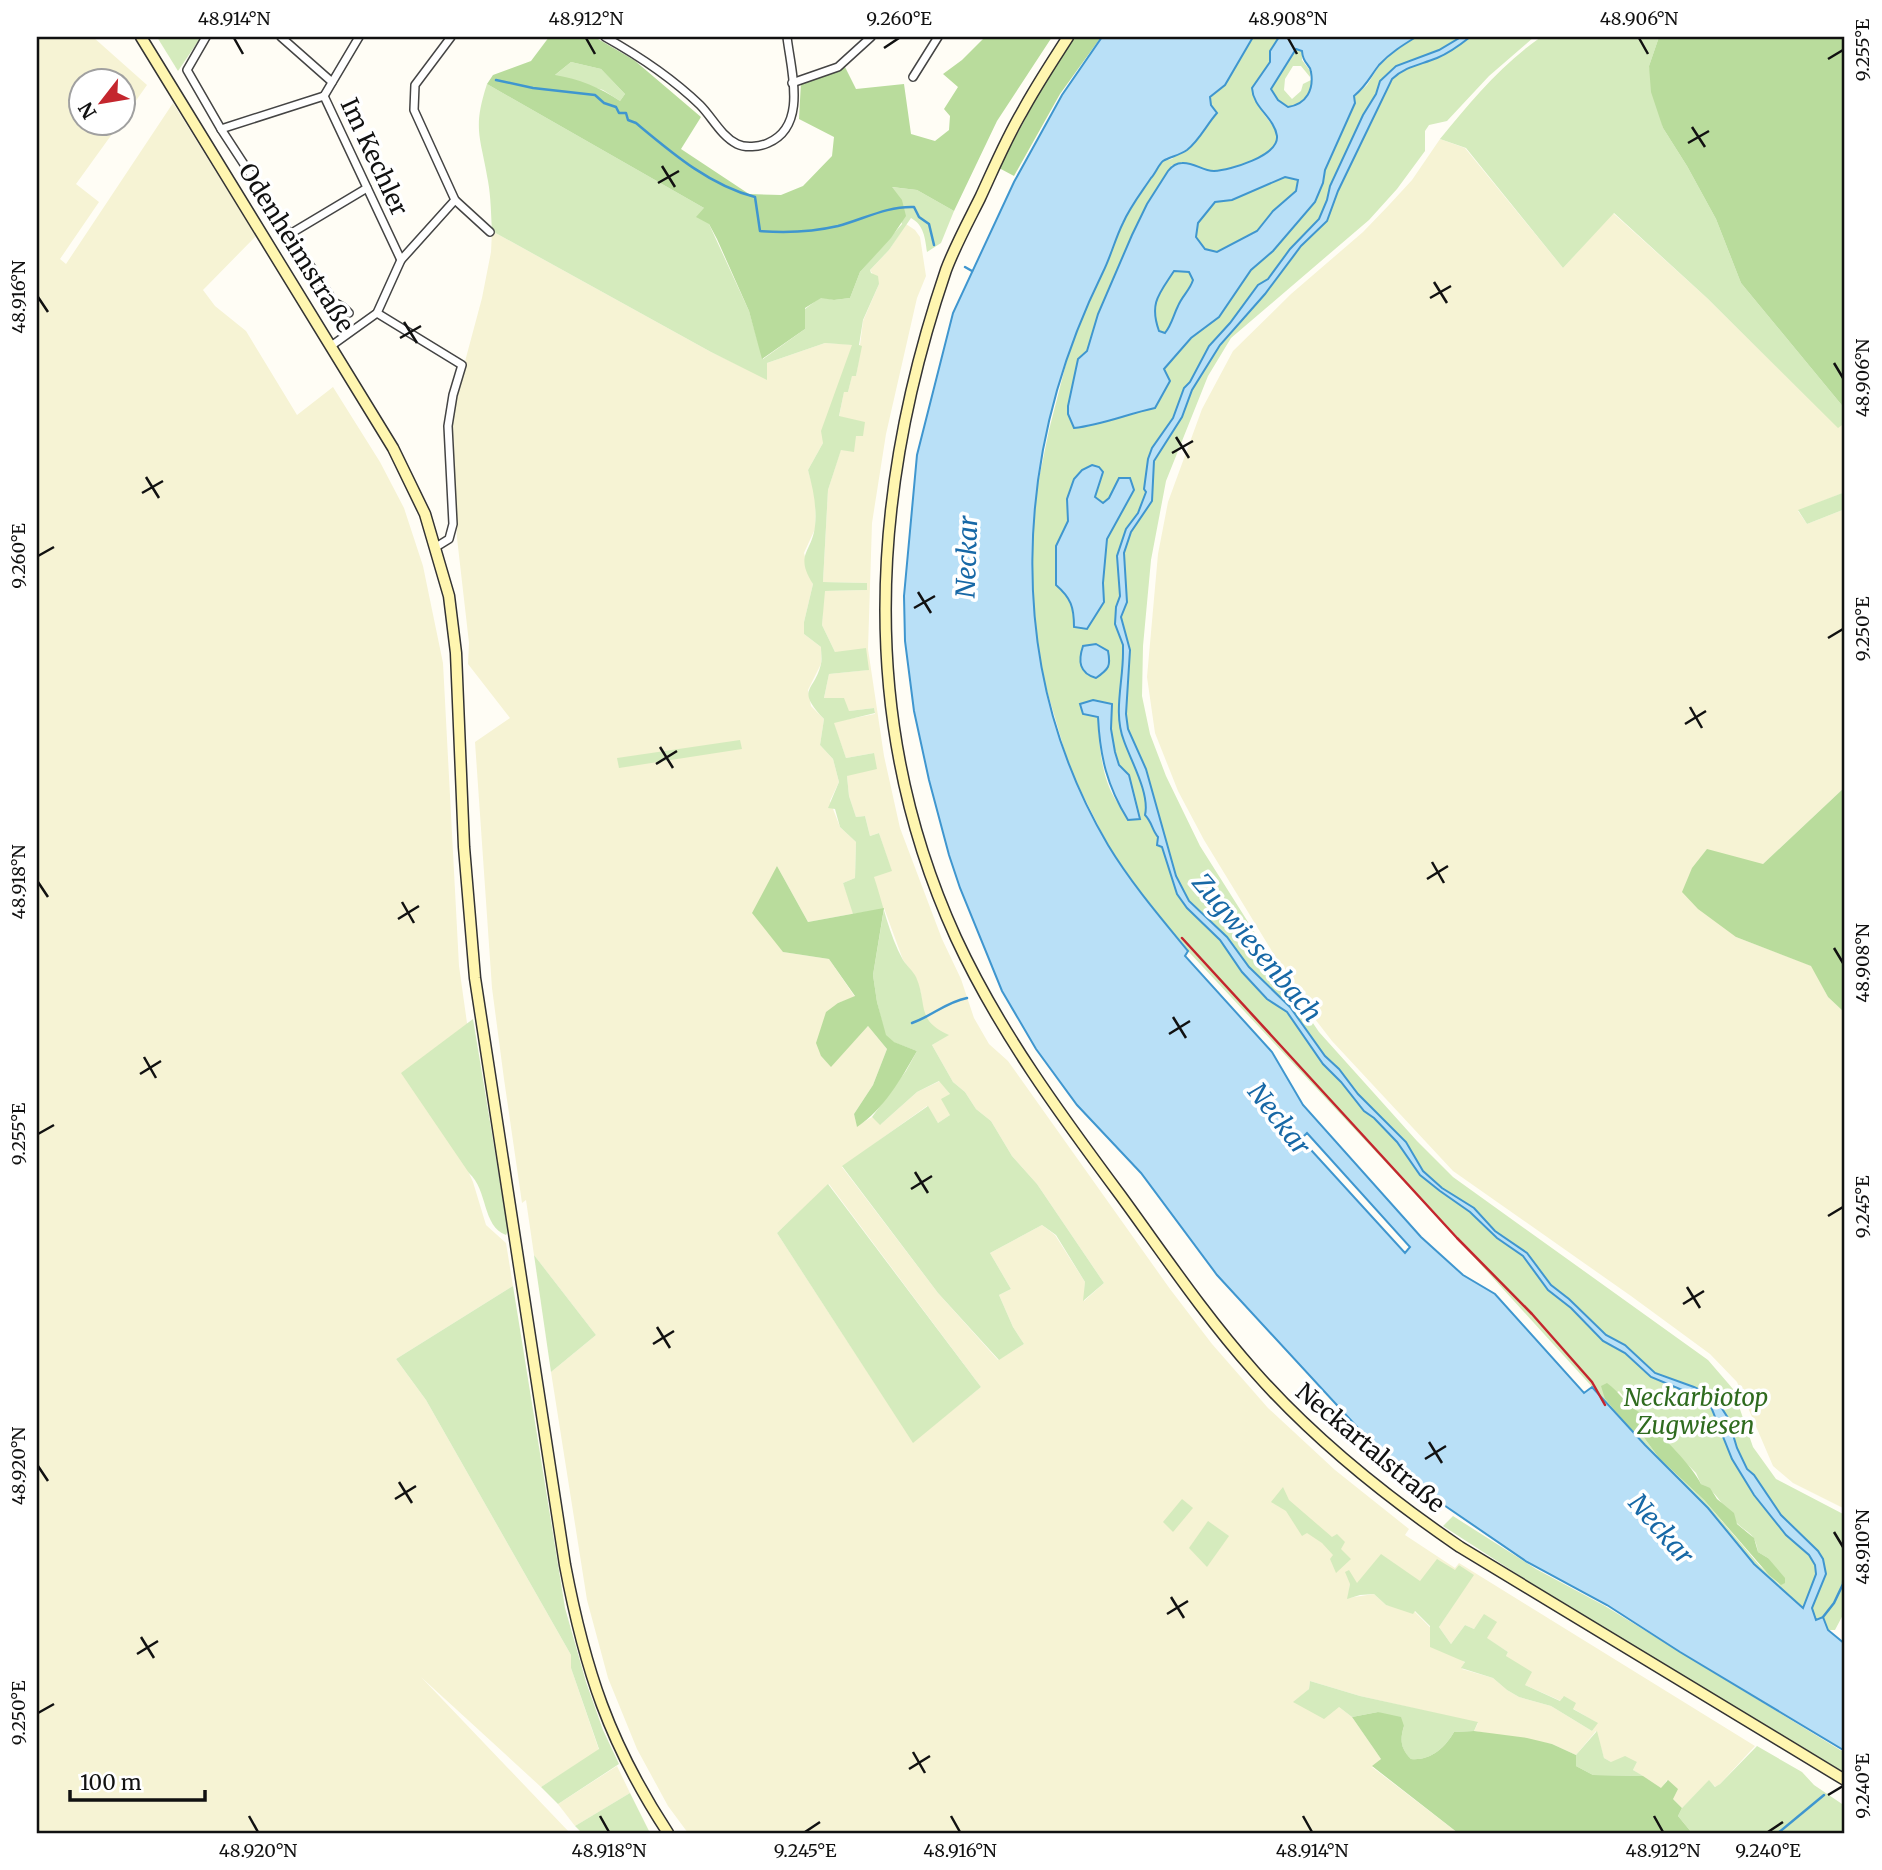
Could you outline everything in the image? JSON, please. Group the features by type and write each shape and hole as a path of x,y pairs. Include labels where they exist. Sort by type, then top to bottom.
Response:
{"main road":[{"name":"Odenheimstraße","path":"141,37 393,448 412,484 436,547 449,596 456,653 464,847 475,978 565,1565 582,1644 606,1718 635,1780 668,1833"},
{"name":"Neckartalstraße","path":"1068,37 1021,113 947,268 916,372 902,436 890,513 885,593 889,690 894,727 918,837 956,936 981,989 1013,1043 1067,1123 1233,1347 1319,1438 1408,1511 1460,1548 1845,1780"}],"street":[{"name":"Odenheimstraße","path":"206,37 187,70 221,129 334,302 349,313"},
{"path":"281,37 332,82"},
{"name":"Im Kechler","path":"359,37 324,96 401,260"},
{"path":"450,37 418,79 413,94 414,110 455,200 490,232"},
{"path":"605,37 637,55 674,83 739,145 764,145 786,129 794,110 787,37"},
{"path":"793,83 838,66 871,37"},
{"path":"913,77 938,37"},
{"path":"221,129 324,96"},
{"path":"290,234 368,188"},
{"path":"331,346 377,313 401,260 455,200"},
{"path":"377,313 462,365 448,426 453,524 449,539 436,547"}],"shaded area":[{"path":"37,37 93,37 126,66 66,66 66,136 111,136 76,184 99,202 60,259 66,264 173,103 256,236 203,290 215,306 246,331 297,415 333,387 380,462 404,508 423,566 443,663 459,966 467,1023 468,1171 486,1225 506,1243 513,1286 396,1359 426,1400 571,1655 571,1668 599,1750 541,1787 421,1677 570,1833 37,1833"},
{"path":"136,75 147,85 136,101"},
{"path":"1440,139 1465,148 1563,268 1613,213 1707,298 1838,427 1845,423 1845,492 1798,511 1807,524 1845,509 1845,787 1763,864 1736,937 1812,966 1828,997 1845,1013 1845,1509 1793,1483 1773,1466 1737,1382 1710,1354 1453,1171 1332,1041 1308,1010 1204,840 1178,791 1155,733 1147,677 1158,554 1168,502 1202,409 1233,351 1291,294 1363,232 1412,180"},
{"path":"906,224 915,230 920,237 926,276 917,298 886,434 872,523 868,649 884,756 900,828 974,1018 989,1044 1008,1061 1170,1289 1212,1344 1268,1408 1335,1470 1409,1529 1405,1535 1455,1568 1459,1563 1755,1746 1720,1784 1716,1787 1709,1781 1682,1808 1673,1799 1667,1780 1661,1789 1633,1770 1637,1762 1611,1762 1604,1758 1596,1731 1576,1755 1552,1744 1474,1731 1478,1723 1360,1696 1310,1681 1309,1689 1294,1702 1339,1707 1352,1717 1381,1759 1372,1767 1458,1833 688,1833 668,1806 637,1749 608,1678 587,1600 551,1372 596,1335 534,1255 526,1200 522,1203 504,1079 492,988 475,742 510,718 468,664 469,643 457,538 452,410 482,298 491,252 492,231 711,352 767,379 767,363 825,343 860,345 863,321 879,284 870,270 889,250","holes":["861,346 856,376 852,375 848,392 844,391 839,417 863,436 856,436 841,449 828,490 823,582 867,583 867,590 824,591 822,625 835,652 868,670 829,674 824,698 849,711 874,708 875,714 833,722 846,758 874,753 847,776 849,796 856,817 865,816 870,836 879,833 891,870 873,877 854,913 843,883 855,878 856,842 840,827 830,801 839,782 833,759 820,745 824,719 811,706 808,690 821,664 821,647 804,634 804,622 813,584 804,553 815,529 816,498 808,470 823,443","777,866 808,922 884,908 903,960 915,976 921,993 922,1011 935,1029 948,1035 932,1045 953,1082 965,1092 976,1109 991,1121 1012,1156 1037,1184 1104,1283 1084,1301 1085,1282 1055,1235 1042,1225 990,1253 1011,1289 999,1295 1024,1344 998,1360 938,1293 842,1167 927,1106 938,1123 950,1115 950,1094 940,1081 917,1092 881,1124 872,1117 857,1126 854,1114 873,1085 887,1049 868,1026 831,1066 821,1056 838,1003 855,997 829,959 783,952","829,1184 981,1387 913,1442 777,1233","1459,1565 1473,1575 1439,1627 1451,1644 1465,1625 1474,1629 1485,1614 1486,1638 1508,1652 1506,1656 1525,1685 1561,1701 1563,1697 1572,1708 1597,1723 1592,1731 1551,1706 1519,1697 1493,1678 1462,1669 1465,1663 1414,1611 1386,1605 1374,1594 1348,1598 1350,1584 1420,1581 1456,1570"]},
{"path":"617,1766 630,1793 575,1826 558,1804"}],"green space":[{"path":"157,37 201,37 178,71"},
{"path":"549,37 598,39 634,60 701,117 681,149 749,194 781,195 803,186 832,156 834,137 799,119 801,82 845,67 856,89 904,84 911,134 935,141 949,130 950,116 944,109 958,87 943,74 985,37 1052,37 997,121 954,211 917,190 892,187 902,200 906,216 891,238 860,272 850,298 821,298 805,308 805,329 762,359 749,311 717,239 709,224 696,217 704,208 487,84 493,75 531,61","holes":["571,62 601,69 625,94 620,101 589,84 555,75"]},
{"path":"1075,37 1101,37 1060,94 1014,176 999,168 1043,86"},
{"name":"Neckarbiotop Zugwiesen","path":"1253,37 1279,37 1270,51 1270,62 1252,88 1260,108 1276,132 1276,143 1271,150 1254,160 1223,170 1172,165 1147,204 1098,314 1087,351 1078,359 1126,414 1155,408 1170,381 1164,369 1191,338 1219,317 1251,270 1273,251 1315,202 1354,97 1392,53 1416,37 1534,37 1489,76 1447,121 1429,125 1425,131 1425,151 1397,189 1369,220 1231,338 1208,376 1166,481 1151,560 1143,646 1142,696 1150,734 1166,776 1200,846 1319,1032 1417,1141 1453,1177 1708,1360 1733,1389 1753,1447 1776,1479 1845,1515 1845,1611 1835,1630 1827,1630 1754,1564 1708,1508 1645,1445 1632,1430 1642,1435 1659,1458 1704,1500 1760,1566 1780,1585 1768,1558 1758,1552 1752,1536 1734,1520 1718,1498 1701,1484 1696,1473 1663,1440 1656,1428 1646,1425 1619,1391 1605,1399 1627,1425 1188,951 1141,893 1109,847 1070,769 1043,677 1031,587 1035,498 1049,430 1069,352 1123,221 1163,161 1172,159 1216,113 1210,97 1225,84","holes":["1102,472 1095,497 1103,503 1109,498 1119,478 1127,502 1107,539 1104,602 1074,627 1070,603 1056,585 1056,546 1068,521","1112,704 1111,729 1115,752 1119,765 1129,775 1139,819 1119,805 1107,782 1100,749 1098,717"]},
{"path":"1541,37 1659,37 1649,66 1663,128 1716,219 1741,283 1845,409 1845,423 1838,428 1707,298 1614,213 1563,268 1466,148 1440,139 1500,71"},
{"path":"1659,37 1845,37 1845,409 1741,283 1716,219 1663,128 1651,92 1649,66"},
{"path":"1296,49 1302,51 1302,60 1311,72 1310,77 1301,66 1293,66 1285,79 1284,90 1292,99 1301,91 1303,84 1311,80 1311,85 1306,98 1288,107 1278,100 1271,89"},
{"path":"571,62 601,69 625,94 620,101 603,90 554,76"},
{"path":"487,84 704,208 749,311 763,359 805,329 805,309 821,297 834,300 850,298 860,272 902,224 891,187 917,190 954,211 941,243 927,252 921,228 911,218 889,250 870,270 878,276 879,284 863,320 859,345 862,346 856,376 852,376 848,392 844,392 839,416 865,422 863,436 856,436 854,452 841,450 828,490 823,582 867,583 867,590 825,591 822,625 835,652 866,648 869,670 829,674 824,698 844,698 849,711 874,708 875,713 834,723 846,758 874,753 877,769 847,776 849,796 856,817 865,816 870,836 879,833 892,871 874,877 884,909 853,914 843,883 855,878 856,842 840,827 835,809 828,808 839,782 833,759 820,745 824,719 808,696 821,664 821,647 804,634 804,622 813,584 804,560 813,535 815,519 808,470 823,443 821,431 852,345 825,343 767,363 767,380 492,231 489,187 479,123"},
{"path":"1285,177 1298,180 1296,191 1273,211 1257,231 1217,252 1205,249 1196,237 1198,223 1215,202 1232,200"},
{"path":"1174,271 1189,272 1194,280 1180,302 1166,333 1159,331 1155,306"},
{"path":"1845,492 1845,509 1807,524 1798,510"},
{"path":"740,740 742,749 619,768 617,758"},
{"path":"1845,787 1845,1013 1828,997 1811,966 1736,937 1698,909 1682,892 1692,868 1707,849 1763,864"},
{"path":"777,866 808,922 884,908 873,975 877,1002 886,1035 894,1042 917,1051 884,1102 857,1127 854,1114 873,1085 887,1049 868,1026 831,1067 821,1056 816,1043 826,1012 855,996 829,959 783,952 752,913"},
{"path":"884,910 898,950 916,977 927,1017 938,1029 949,1035 932,1045 953,1082 965,1092 976,1109 991,1121 1012,1156 1037,1184 1104,1283 1083,1301 1085,1282 1056,1235 1042,1225 990,1253 1011,1289 999,1295 1024,1344 999,1360 938,1293 842,1166 928,1106 938,1123 950,1115 941,1099 950,1094 939,1081 917,1092 880,1125 872,1117 906,1071 917,1051 893,1042 885,1035 877,1002 873,975"},
{"path":"473,1019 508,1231 506,1235 493,1224 475,1180 401,1073"},
{"path":"828,1184 981,1387 913,1443 777,1233"},
{"path":"534,1255 596,1335 551,1372"},
{"path":"513,1286 565,1608 586,1682 603,1730 619,1764 558,1804 541,1787 599,1749 571,1668 571,1655 426,1400 396,1359"},
{"path":"1607,1383 1643,1414 1646,1425 1668,1442 1701,1484 1710,1488 1717,1499 1734,1513 1737,1524 1754,1538 1758,1552 1768,1558 1785,1578 1785,1583 1781,1585 1769,1575 1704,1500 1659,1458 1642,1435 1631,1430 1605,1399 1601,1386"},
{"path":"1283,1487 1289,1500 1332,1537 1337,1534 1345,1542 1341,1549 1351,1559 1336,1573 1330,1559 1333,1555 1307,1533 1302,1536 1286,1511 1271,1502"},
{"path":"1182,1499 1193,1508 1173,1532 1163,1522"},
{"path":"1453,1516 1536,1569 1605,1606 1845,1753 1845,1773 1537,1587 1443,1526"},
{"path":"1208,1521 1229,1536 1207,1567 1189,1548"},
{"path":"1381,1554 1420,1581 1437,1559 1455,1570 1459,1565 1474,1575 1439,1627 1451,1644 1465,1625 1474,1629 1484,1614 1497,1622 1487,1638 1508,1652 1506,1656 1532,1672 1525,1685 1560,1701 1564,1696 1576,1703 1573,1709 1598,1723 1592,1731 1551,1706 1519,1697 1493,1678 1461,1668 1465,1662 1430,1647 1430,1626 1415,1611 1413,1614 1386,1605 1374,1594 1347,1599 1350,1584 1345,1572 1349,1570 1357,1583"},
{"path":"1310,1681 1360,1696 1478,1722 1474,1731 1454,1732 1431,1756 1411,1759 1402,1743 1404,1726 1378,1712 1352,1717 1339,1707 1324,1719 1293,1702 1309,1689"},
{"path":"1378,1712 1401,1717 1404,1726 1402,1743 1411,1759 1431,1756 1454,1732 1474,1731 1552,1744 1576,1755 1576,1766 1593,1775 1643,1776 1661,1788 1668,1780 1678,1789 1673,1799 1682,1808 1678,1816 1692,1833 1458,1833 1372,1766 1381,1759 1352,1717"},
{"path":"1597,1731 1604,1758 1611,1762 1625,1756 1637,1762 1633,1770 1643,1776 1593,1775 1576,1766 1576,1755"},
{"path":"1757,1746 1802,1772 1814,1785 1845,1806 1845,1833 1692,1833 1678,1816 1682,1808 1709,1780 1715,1787 1720,1784"},
{"path":"630,1793 650,1833 582,1833 575,1826"}],"water":[{"name":"Neckar","path":"1102,37 1253,37 1225,85 1210,97 1211,105 1217,113 1191,146 1162,162 1126,217 1073,342 1051,414 1037,487 1032,560 1037,633 1050,706 1074,776 1108,845 1126,873 1188,951 1185,956 1272,1052 1303,1105 1421,1237 1463,1275 1495,1294 1584,1393 1592,1387 1708,1508 1754,1564 1803,1608 1816,1574 1815,1565 1809,1555 1786,1535 1754,1495 1732,1459 1711,1407 1694,1395 1651,1377 1625,1353 1603,1341 1571,1308 1548,1290 1523,1256 1420,1175 1397,1142 1364,1111 1323,1064 1287,1012 1267,999 1242,972 1220,940 1187,908 1177,894 1162,847 1157,845 1158,837 1145,815 1145,797 1121,730 1119,709 1123,645 1115,624 1120,596 1117,556 1126,529 1138,513 1146,492 1144,489 1148,459 1152,448 1173,418 1184,388 1209,346 1258,285 1268,279 1290,249 1319,219 1330,186 1380,81 1396,66 1439,50 1461,37 1470,37 1446,54 1408,68 1392,79 1338,191 1327,221 1301,246 1265,294 1220,345 1192,390 1182,417 1154,461 1152,501 1131,532 1124,553 1127,602 1121,617 1130,650 1126,714 1128,729 1146,769 1176,876 1189,901 1227,937 1249,967 1290,1007 1325,1056 1406,1142 1423,1171 1442,1188 1474,1208 1495,1231 1527,1253 1551,1285 1606,1335 1625,1345 1655,1373 1694,1387 1710,1395 1719,1404 1728,1418 1747,1469 1781,1515 1823,1559 1826,1574 1812,1608 1816,1620 1823,1617 1828,1630 1845,1644 1845,1751 1607,1605 1527,1562 1438,1501 1370,1441 1217,1275 1141,1173 1077,1105 1036,1049 1002,991 960,888 929,780 914,711 905,641 904,596 917,455 953,313 1014,182 1062,95","holes":["1307,1133 1410,1247 1405,1253 1301,1139"]},
{"path":"1279,37 1416,37 1383,61 1354,96 1355,103 1325,170 1315,202 1273,251 1251,270 1219,317 1191,338 1164,369 1170,381 1155,408 1074,428 1068,414 1068,406 1078,359 1087,351 1098,314 1132,235 1147,204 1168,171 1174,165 1182,163 1210,171 1231,168 1262,156 1276,143 1275,129 1256,101 1252,88 1270,62 1270,51","holes":["1296,49 1302,51 1312,78 1308,95 1300,103 1288,107 1278,100 1271,89","1285,177 1298,180 1296,191 1273,211 1257,231 1217,252 1205,249 1196,237 1198,223 1215,202 1232,200","1174,271 1189,272 1193,280 1165,333 1159,331 1156,321 1155,306"]},
{"path":"1092,465 1103,472 1095,497 1103,503 1109,498 1119,478 1130,478 1134,490 1107,539 1104,602 1087,629 1074,627 1071,603 1056,585 1056,546 1068,521 1067,499 1074,479 1082,470"},
{"path":"1096,644 1108,651 1109,660 1108,667 1096,678 1083,670 1080,661 1083,646"},
{"path":"1093,700 1112,704 1111,729 1115,752 1119,765 1129,775 1140,819 1128,820 1110,783 1103,758 1098,717 1083,714 1080,704"}],"waterway":[{"path":"496,80 533,88 595,95 604,103 616,107 619,113 626,113 628,120 636,123 692,167 722,185 755,197 760,231 819,230 885,211 914,207 919,217 929,224 934,245"},
{"path":"965,267 972,271"},
{"path":"912,1023 967,998"},
{"path":"1823,1617 1834,1603 1843,1584 1845,1554"},
{"path":"1778,1833 1824,1795"}],"railway":[{"path":"1182,938 1457,1238 1532,1314 1592,1382 1605,1405"}],"water label":[{"name":"Zugwiesenbach","path":"1257,948"}]}
